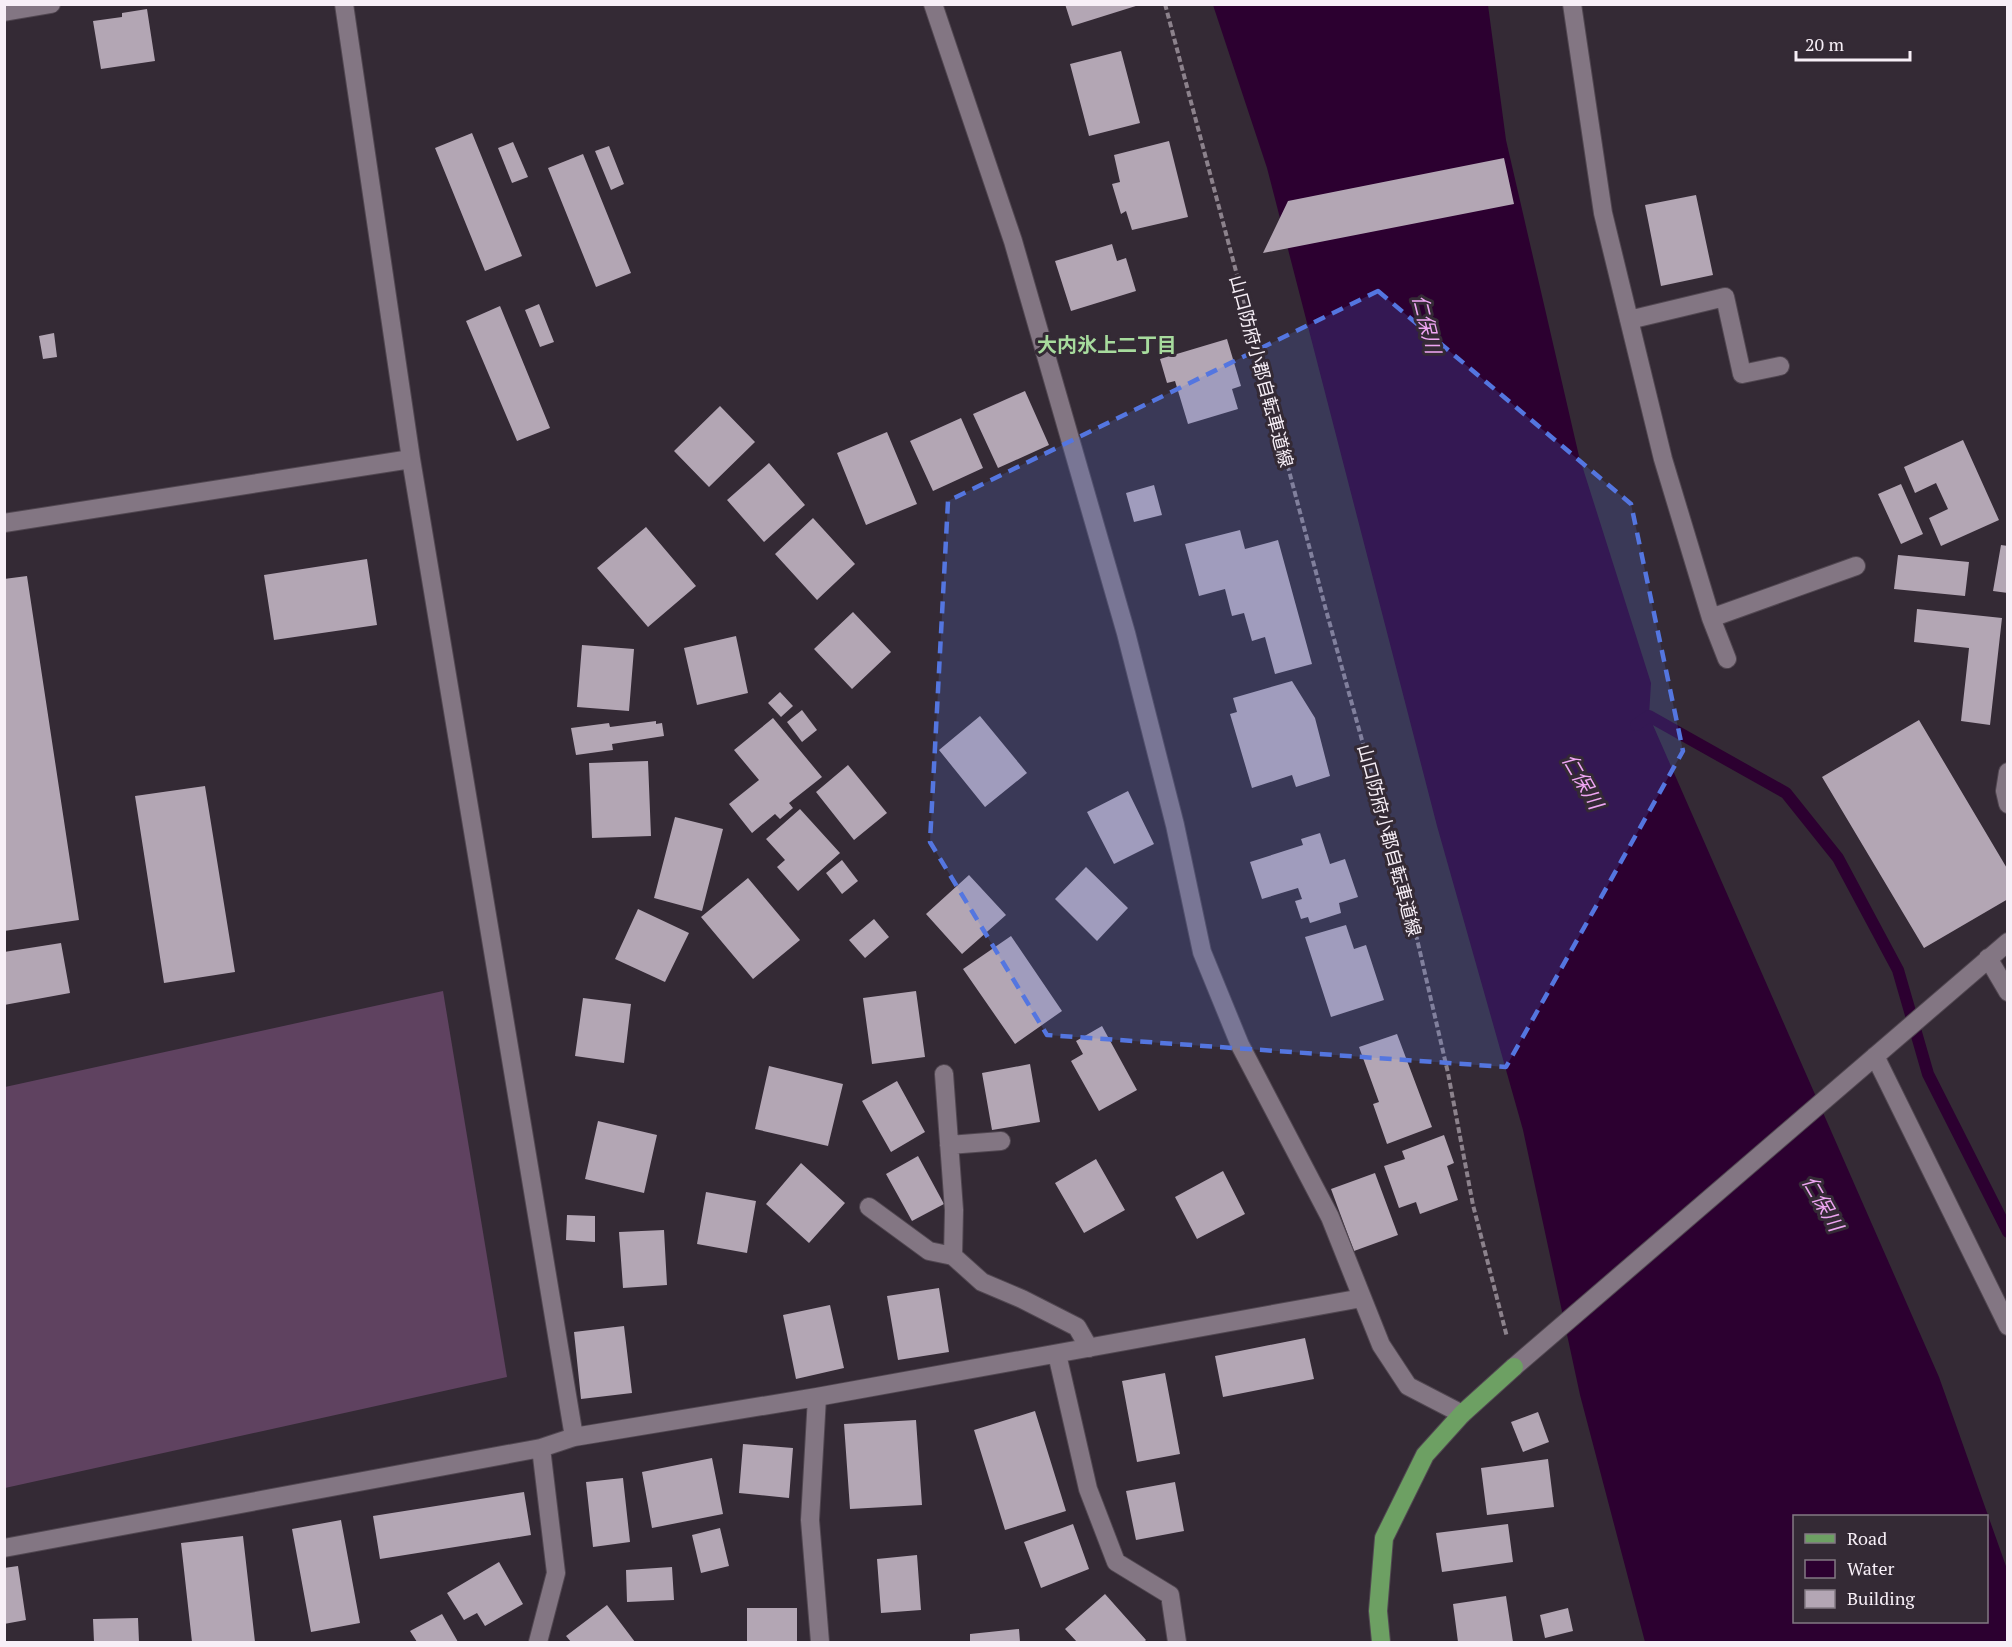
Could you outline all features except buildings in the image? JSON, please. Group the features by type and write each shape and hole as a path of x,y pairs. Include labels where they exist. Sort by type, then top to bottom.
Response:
{"main road":[{"path":"1382,1642 1378,1611 1384,1538 1425,1455 1462,1414 1521,1362"}],"street":[{"path":"4,12 51,4"},
{"path":"344,4 411,459 574,1437"},
{"path":"933,4 1013,241 1126,633 1175,825 1202,952 1240,1045 1330,1217 1381,1345 1408,1386 1462,1414"},
{"path":"1572,4 1603,213 1663,459 1710,618 1727,659"},
{"path":"1629,320 1725,297 1742,374 1780,366"},
{"path":"4,523 411,459"},
{"path":"1710,618 1856,566"},
{"path":"2007,772 2005,791 2007,804"},
{"path":"1521,1362 2007,942"},
{"path":"1988,958 2007,992"},
{"path":"1875,1056 2007,1326"},
{"path":"944,1074 954,1210 953,1256"},
{"path":"949,1145 1001,1141"},
{"path":"869,1207 929,1251 953,1256 982,1282 1077,1327 1089,1348"},
{"path":"4,1548 540,1448 574,1437 817,1397 1362,1299"},
{"path":"1057,1354 1088,1489 1116,1562 1170,1595 1177,1642"},
{"path":"817,1397 810,1520 820,1642"},
{"path":"538,1642 556,1573 540,1448"}],"path":[{"name":"山口防府小郡自転車道線","path":"1165,4 1320,588 1417,939 1448,1073 1473,1205 1521,1362"}],"highlighted area":[{"path":"1378,291 1631,504 1683,751 1506,1067 1047,1035 930,842 948,501"}],"shaded area":[{"path":"443,991 507,1377 5,1488 5,1087"}],"water":[{"name":"仁保川","path":"1213,5 1488,5 1506,140 1579,456 1651,683 1649,716 1939,1377 1988,1515 1793,1515 1793,1623 1988,1623 1988,1515 2007,1569 2007,1642 1645,1642 1580,1395 1523,1130 1437,826 1267,168"}],"waterway":[{"path":"1636,725 1649,716 1786,793 1838,858 1898,970 1928,1074 2008,1232"}],"district":[{"name":"大内氷上二丁目","path":"1107,344"}]}
